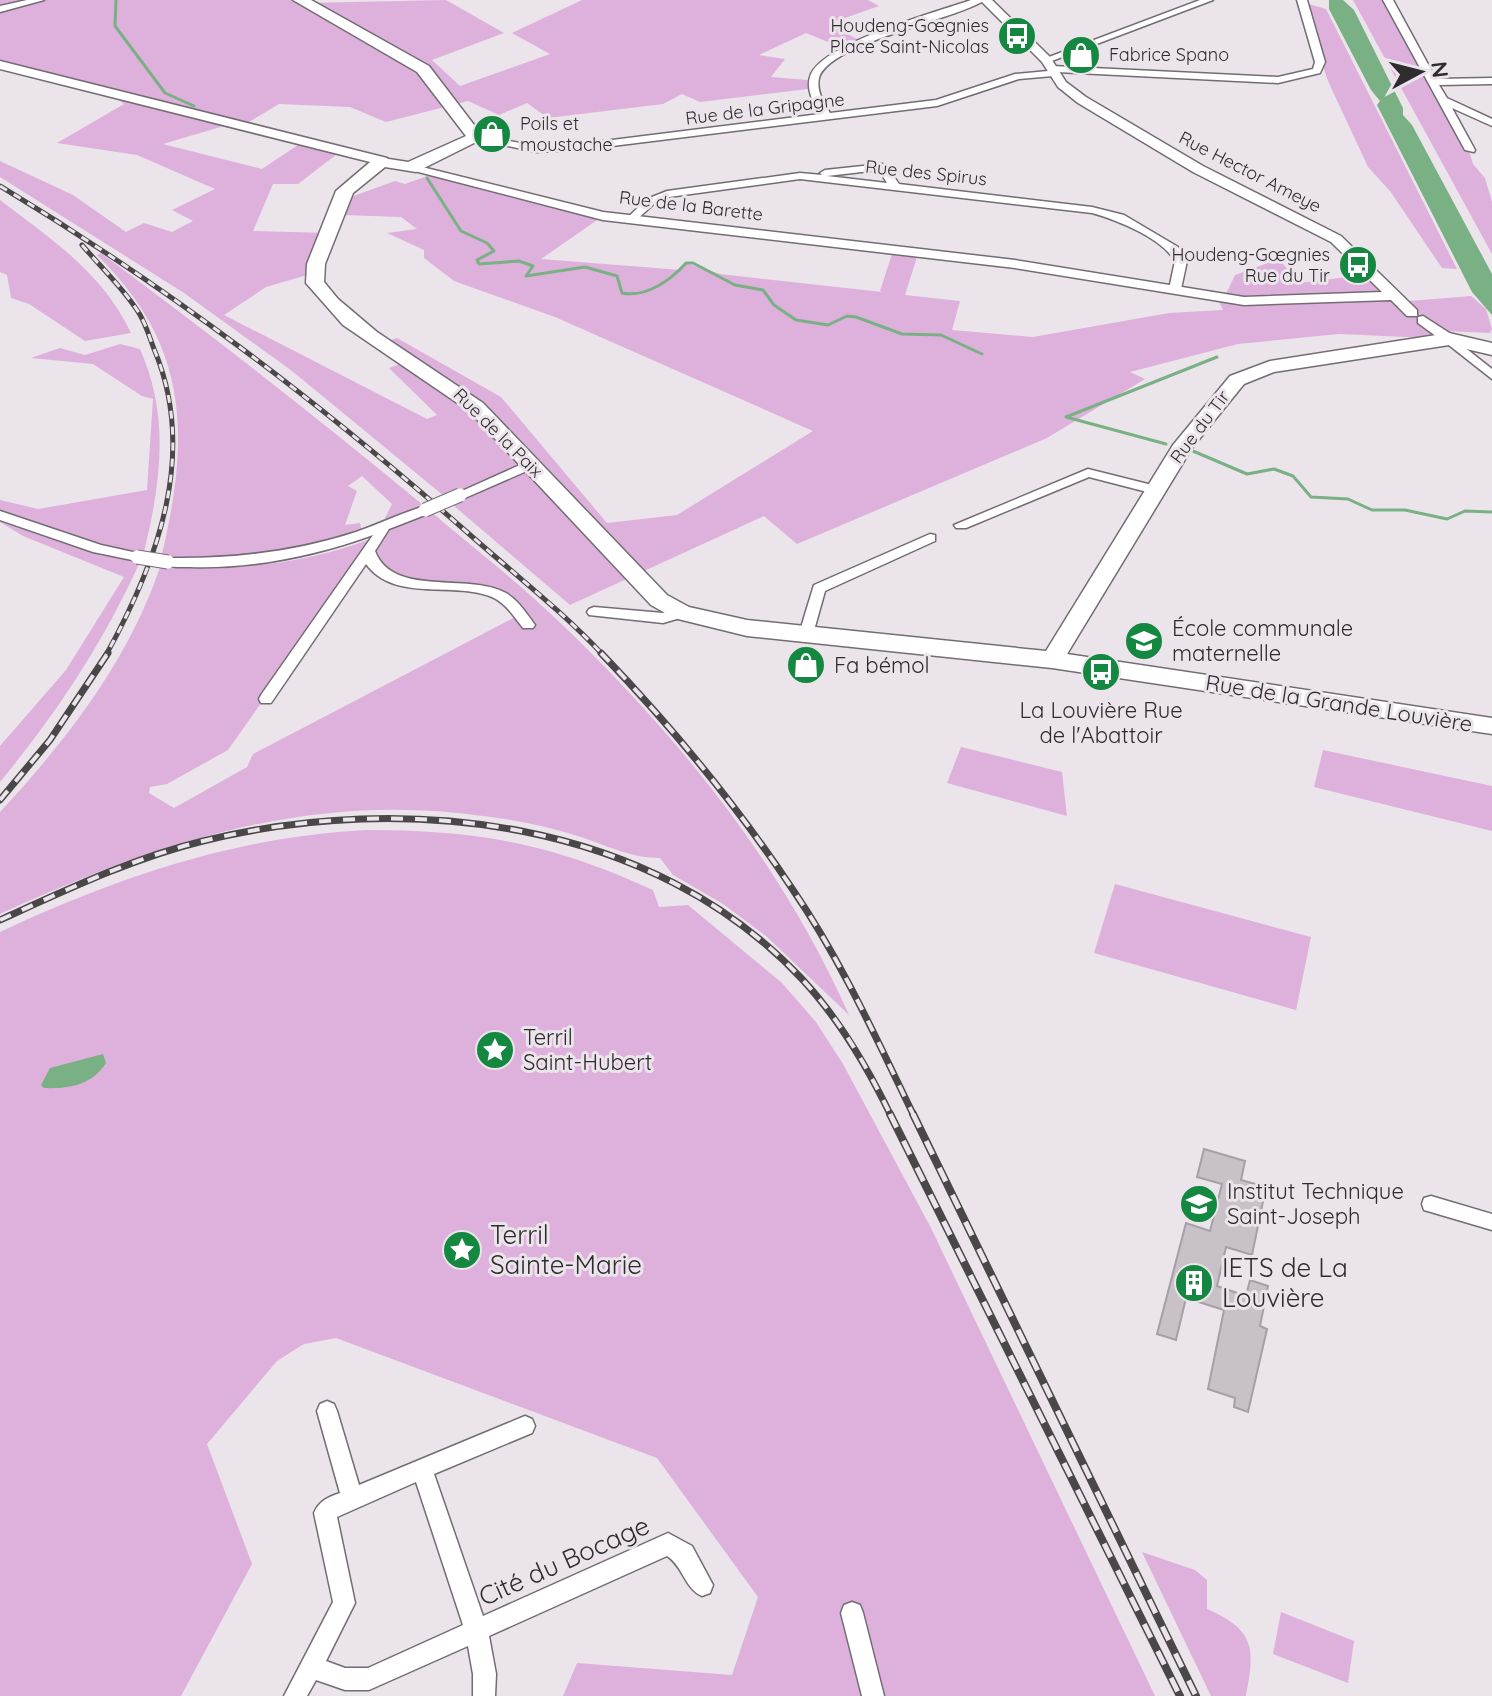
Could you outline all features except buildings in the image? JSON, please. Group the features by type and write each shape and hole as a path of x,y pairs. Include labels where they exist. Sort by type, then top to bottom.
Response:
{"main road":[{"path":"300,0 423,69 476,138 410,168"},
{"name":"Rue de la Barette","path":"382,161 410,168"},
{"name":"Rue de la Paix","path":"382,161 345,191 316,264 315,283 363,335 465,397 640,582 682,613 710,621"},
{"path":"1449,339 1492,349"},
{"name":"Rue du Tir","path":"1052,660 1192,433 1229,388 1246,375 1270,367 1449,339"},
{"name":"Rue de la Grande Louvière","path":"710,621 1052,660 1492,726"}],"street":[{"path":"0,24 4,9 39,0"},
{"path":"827,117 814,91 816,74 825,63 846,50 980,0"},
{"name":"Rue Hector Ameye","path":"986,0 1050,67 1118,124 1336,239 1391,296 1492,375"},
{"path":"1050,67 1208,0"},
{"path":"1050,67 1278,80 1299,78 1317,71 1320,62 1302,0"},
{"path":"1388,0 1470,150"},
{"name":"Rue de la Barette","path":"0,65 382,161"},
{"name":"Rue de la Gripagne","path":"476,138 552,150 827,117 965,97 1050,67"},
{"path":"1433,82 1492,81"},
{"path":"1442,100 1492,123"},
{"path":"800,176 879,167 884,169 896,188"},
{"name":"Rue de la Barette","path":"410,168 588,213 630,220 1015,264 1271,302 1391,296"},
{"name":"Rue des Spirus","path":"630,220 651,201 667,194 800,176 1057,205 1120,217 1174,249 1181,261 1175,289"},
{"path":"0,515 98,549 137,557 210,564 263,560 324,548 385,527 531,464"},
{"path":"961,525 1088,473 1155,490"},
{"path":"266,699 385,527"},
{"path":"806,634 819,588 930,538"},
{"path":"368,549 373,565 392,579 496,593 510,602 528,625"},
{"path":"594,612 663,618 682,613"},
{"path":"1431,1204 1492,1222"},
{"path":"327,1411 352,1498"},
{"path":"295,1696 344,1603 325,1513 352,1498 525,1426"},
{"name":"Cité du Bocage","path":"422,1469 476,1631 485,1666 484,1696"},
{"name":"Cité du Bocage","path":"311,1667 345,1679 369,1679 668,1544 684,1554 702,1585"},
{"path":"852,1613 873,1696"}],"shaded area":[{"path":"0,0 300,0 305,3 446,0 504,33 432,60 460,86 550,54 512,33 582,0 868,0 879,6 828,24 859,40 840,47 806,33 759,55 785,59 771,77 808,80 808,89 700,102 682,94 663,104 548,118 527,103 499,115 468,101 386,122 350,107 279,104 249,122 265,131 234,123 163,144 262,169 304,141 341,151 298,184 273,184 253,231 328,233 314,273 266,287 224,315 427,419 437,415 389,368 408,361 379,344 397,338 501,397 607,523 677,515 813,431 555,317 454,281 424,258 424,250 387,233 417,229 401,217 342,215 348,198 395,181 405,184 433,174 603,216 541,259 681,270 686,263 720,274 882,292 892,254 917,257 905,295 960,301 952,330 1033,337 1169,313 1223,310 1216,296 1224,298 1235,275 1279,259 1299,283 1372,274 1397,302 1471,296 1486,309 1492,329 1490,333 1443,331 1449,339 1339,334 1238,344 1130,372 1145,379 1047,438 797,544 764,516 570,605 453,505 507,475 444,496 292,371 184,293 0,177 0,161 73,195 126,232 144,223 172,232 193,221 172,210 215,189 137,155 57,143 124,104 106,91 0,65"},
{"path":"1329,0 1343,0 1354,10 1403,108 1403,115 1412,125 1492,274 1492,315 1472,292 1377,105 1380,101 1371,90 1329,9"},
{"path":"1353,0 1388,0 1467,144 1473,164 1485,178 1492,202 1492,254"},
{"path":"1302,2 1326,9 1457,269 1442,268 1390,191 1368,167 1328,81"},
{"path":"0,200 91,275 106,292 131,333 85,341 29,304 11,298 7,275 0,272"},
{"path":"101,253 267,379 389,477 523,589 598,660 682,752 758,852 822,959 849,1015 766,936 723,904 673,875 660,858 631,854 547,827 483,816 419,810 356,811 295,817 235,829 117,865 0,914 0,812 48,757 93,698 131,635 160,567 213,568 266,564 319,555 370,539 357,567 228,750 167,784 150,787 149,793 174,808 247,767 253,754 519,615 496,593 407,582 369,557 391,525 385,518 392,504 362,476 348,486 357,491 345,525 360,523 363,536 210,564 162,554 177,470 178,431 174,394 165,358 150,323 127,289 97,255"},
{"path":"120,344 140,349 156,399 159,424 155,500 144,552 101,549 139,564 110,623 77,678 0,782 0,746 66,670 124,577 23,536 0,522 0,500 38,509 147,490 153,399 142,396 93,364 31,358 60,348 85,355"},
{"path":"961,747 1062,772 1067,816 947,783"},
{"path":"1323,750 1492,786 1492,831 1314,787"},
{"name":"Terril Sainte-Marie","path":"366,830 479,837 547,850 581,861 653,890 659,907 688,905 782,983 816,1022 843,1064 931,1228 1155,1696 563,1696 577,1663 732,1675 758,1597 657,1458 336,1338 304,1344 277,1361 207,1444 252,1564 181,1696 0,1696 0,932 89,894 178,863 270,841"},
{"path":"1115,884 1311,937 1296,1010 1094,953"},
{"path":"103,1054 106,1063 87,1081 62,1088 44,1088 41,1085 50,1068"},
{"path":"1142,1552 1195,1570 1207,1580 1207,1609 1235,1625 1248,1643 1251,1666 1246,1696 1211,1696"},
{"path":"1281,1612 1354,1641 1348,1683 1273,1654"}],"waterway":[{"path":"116,0 115,26 165,93 194,106"},
{"path":"427,178 461,231 487,243 494,251 477,260 479,264 519,261 533,266 526,276 585,267 617,276 622,293 631,294 649,290 673,276 686,263 693,263 735,285 763,290 774,305 796,320 828,325 847,316 856,317 902,334 941,335 982,354"},
{"path":"1166,444 1066,417 1217,357"},
{"path":"1193,451 1247,474 1274,469 1293,476 1311,497 1348,499 1372,510 1405,510 1447,519 1465,511 1492,512"}],"railway":[{"path":"0,186 184,306 299,392 537,592 601,653"},
{"path":"82,245 125,293 142,319 167,388 172,427 172,467 156,544 142,582 106,655"},
{"path":"0,800 50,740 108,653"},
{"path":"601,653 702,767 793,890 843,972 914,1116"},
{"path":"0,920 151,856 203,841 281,826 361,819 442,821 522,831 600,852 674,883 742,925 802,979 829,1011 862,1061 891,1116"},
{"path":"913,1114 1196,1696"},
{"path":"891,1116 1180,1696"}],"place":[{"name":"Houdeng-Gœgnies Place Saint-Nicolas","path":"1017,36"},
{"name":"Fabrice Spano","path":"1081,55"},
{"name":"Poils et moustache","path":"492,134"},
{"name":"Houdeng-Gœgnies Rue du Tir","path":"1358,265"},
{"name":"École communale maternelle","path":"1144,641"},
{"name":"Fa bémol","path":"806,665"},
{"name":"La Louvière Rue de l'Abattoir","path":"1101,672"},
{"name":"Terril Saint-Hubert","path":"495,1050"},
{"name":"Institut Technique Saint-Joseph","path":"1199,1204"},
{"name":"Terril Sainte-Marie","path":"462,1250"},
{"name":"IETS de La Louvière","path":"1194,1283"}]}
